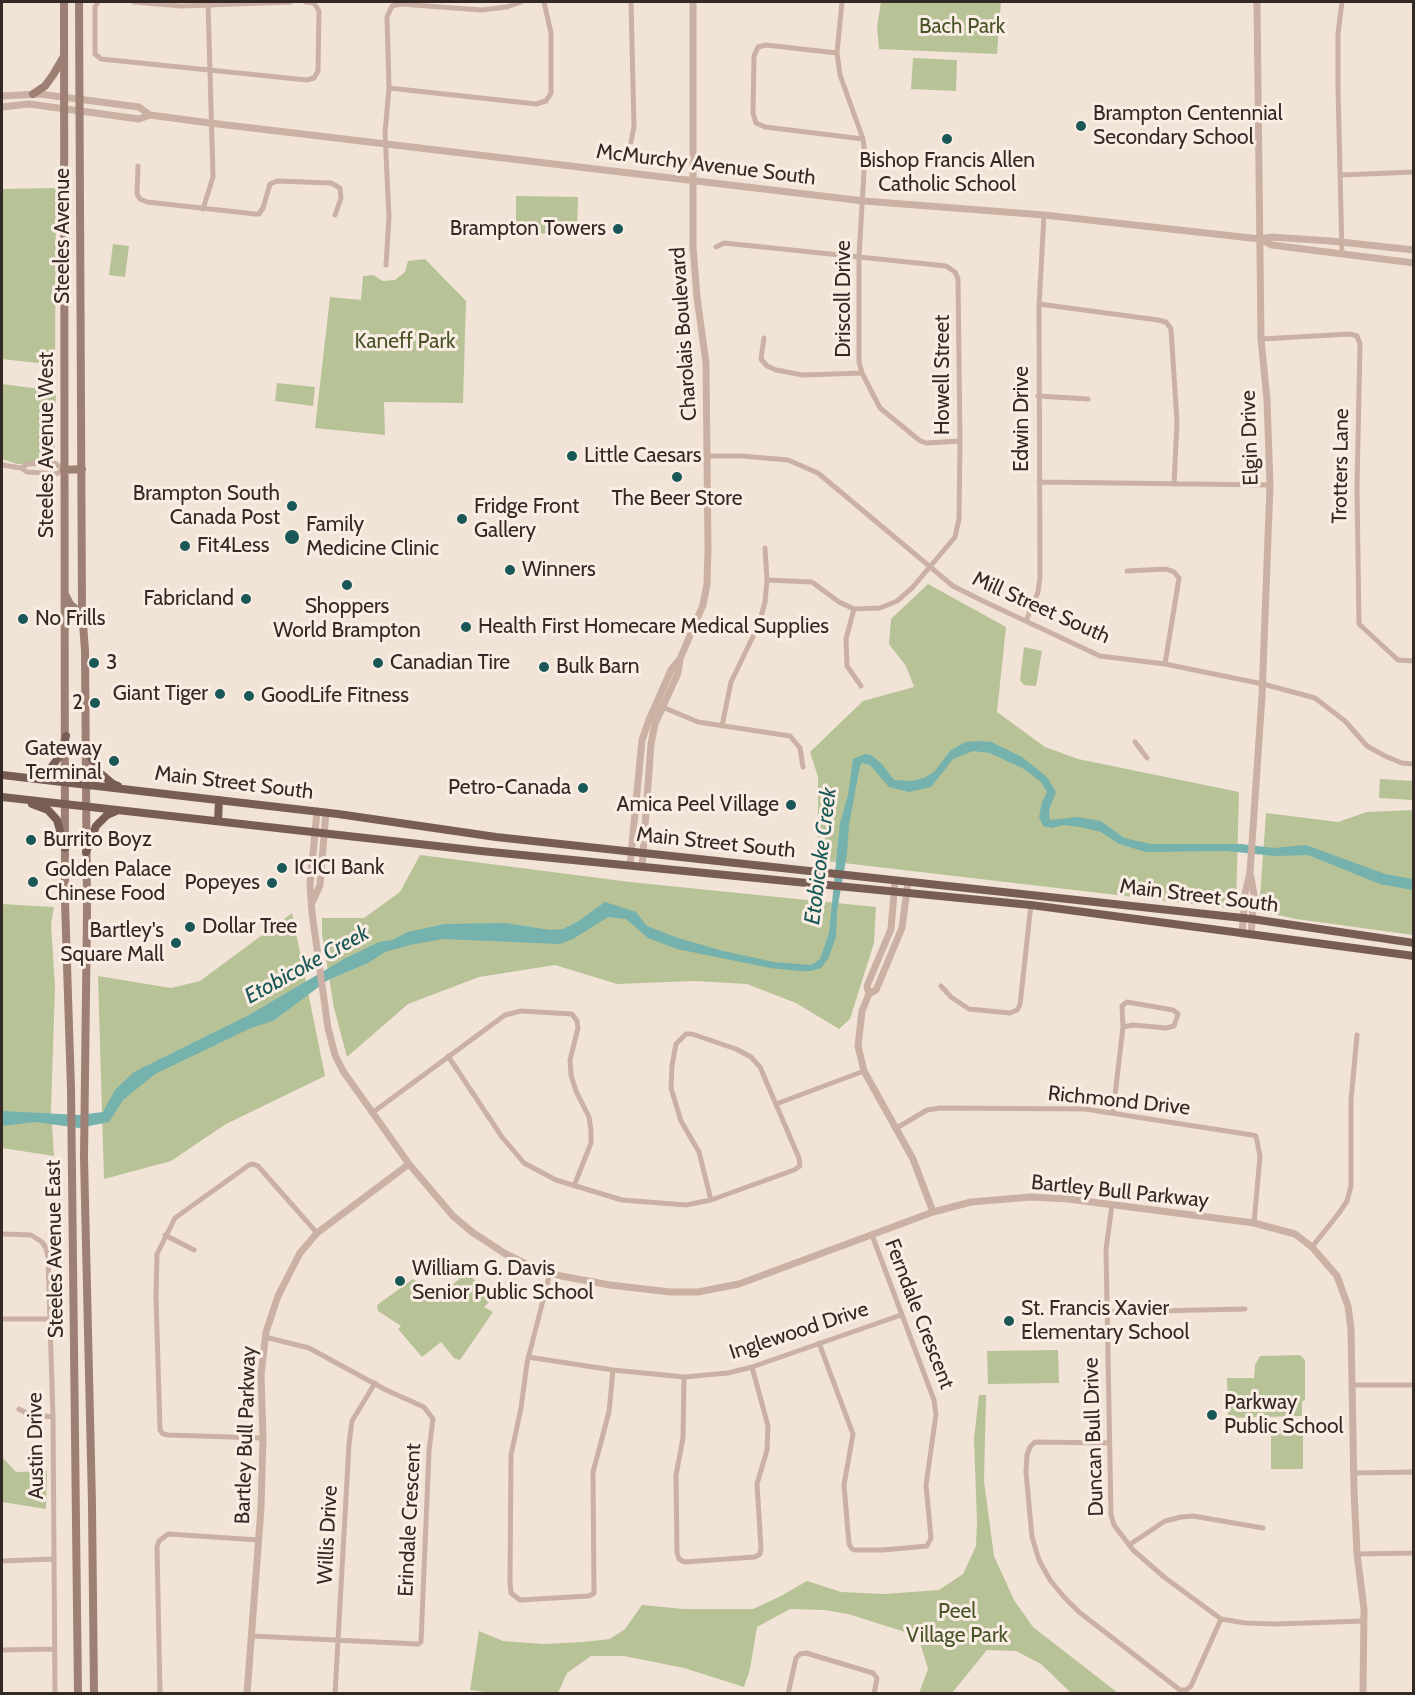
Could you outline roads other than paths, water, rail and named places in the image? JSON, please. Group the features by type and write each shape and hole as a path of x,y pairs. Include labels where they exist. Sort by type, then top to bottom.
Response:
{"main road":[{"path":"64,2 65,109"},
{"name":"Steeles Avenue","path":"80,2 82,469"},
{"path":"33,94 45,86 64,57"},
{"name":"Steeles Avenue West","path":"65,109 66,782"},
{"path":"66,342 81,343"},
{"path":"64,470 82,469"},
{"name":"Steeles Avenue West","path":"82,469 86,784"},
{"path":"65,592 70,604 83,616"},
{"path":"19,777 38,775 50,769 61,754 66,736"},
{"path":"86,747 100,773 112,784 124,788"},
{"name":"Main Street South","path":"2,775 321,812 496,837 908,882 1247,934 1413,956"},
{"path":"66,782 66,804"},
{"path":"86,784 86,807"},
{"path":"2,797 20,799 48,810 57,820 66,848"},
{"name":"Main Street South","path":"20,799 630,866 894,892 1248,919 1413,943"},
{"path":"218,821 219,800"},
{"name":"Steeles Avenue East","path":"66,804 65,902 71,1089 78,1694"},
{"name":"Steeles Avenue East","path":"86,807 84,1158 94,1694"},
{"path":"86,852 100,820 119,810"}],"street":[{"path":"98,2 95,7 95,54 97,57 307,80 314,78 318,71 319,11 314,3 306,2"},
{"path":"134,2 181,6 208,3 291,2"},
{"path":"386,265 389,217 386,143 389,88 387,17 392,6 401,4 481,10 507,7 521,2"},
{"path":"389,88 536,104 546,101 551,93 551,33 544,2"},
{"path":"631,2 634,126 631,142"},
{"name":"Charolais Boulevard","path":"630,866 642,740 678,672 680,659 703,605 707,584 706,363 694,272 693,2"},
{"name":"Driscoll Drive","path":"842,2 837,53 840,75 863,139 865,154 859,256 862,373 880,408 919,441 960,441"},
{"name":"Elgin Drive","path":"1247,934 1254,895 1250,872 1263,684 1270,485 1267,400 1261,339 1257,2"},
{"path":"1342,2 1338,33 1342,255"},
{"path":"203,209 213,177 208,3"},
{"path":"837,53 766,45 758,47 754,56 753,113 756,123 765,127 863,139"},
{"name":"McMurchy Avenue South","path":"2,96 33,94 80,99 139,107 150,115"},
{"name":"McMurchy Avenue South","path":"2,106 29,104 139,119 150,115 694,182 864,201 1044,215 1260,240 1272,245 1413,263"},
{"path":"138,166 137,194 140,199 147,202 259,214 270,184 277,181 331,183 340,188 341,198 335,215"},
{"path":"1341,175 1413,172"},
{"name":"Edwin Drive","path":"1026,621 1038,592 1040,578 1039,304 1044,215"},
{"name":"McMurchy Avenue South","path":"1260,240 1271,237 1413,250"},
{"path":"716,247 724,243 859,256"},
{"name":"Howell Street","path":"854,609 879,608 897,601 912,588 956,537 959,519 958,279 955,272 946,266 859,256"},
{"path":"1039,304 1158,320 1166,322 1171,328 1178,422 1174,484"},
{"name":"Trotters Lane","path":"1261,339 1350,334 1357,336 1360,344 1357,489 1359,624 1398,660 1413,662"},
{"path":"764,338 761,359 767,366 803,375 862,373"},
{"path":"1038,396 1088,399"},
{"name":"Mill Street South","path":"707,456 788,460 818,473 953,586 1100,656 1165,664 1263,684 1315,698 1345,721 1367,746 1402,763 1413,764"},
{"path":"2,465 21,468 27,472 56,474 64,470 55,463 28,464 21,468"},
{"path":"1039,482 1270,485"},
{"path":"722,726 730,682 759,624 765,602 767,580 765,548"},
{"path":"1127,571 1166,569 1174,572 1179,578 1165,664"},
{"path":"767,580 812,582 839,602 854,609 846,639 847,666 861,686"},
{"path":"660,706 698,722 790,736 800,747 804,767"},
{"name":"Charolais Boulevard","path":"642,867 651,744 660,706"},
{"path":"1135,742 1147,758"},
{"name":"Bartley Bull Parkway","path":"321,812 320,885 312,903 328,1028 335,1055 343,1071 409,1164 453,1216 504,1253 550,1273 610,1285 670,1292 698,1292 739,1284 933,1212 971,1203 1031,1197 1068,1198 1254,1223 1295,1234 1312,1247 1336,1276 1346,1299 1352,1329 1353,1473 1357,1554 1364,1621 1363,1694"},
{"path":"895,881 891,929 867,986 869,994 862,1011 858,1046 864,1071 913,1159 933,1212"},
{"path":"869,994 876,990 902,928 908,882"},
{"path":"941,986 951,997 969,1009 1010,1013 1017,1010 1020,1005 1032,901"},
{"path":"1113,1112 1123,1027 1122,1006 1128,1002 1173,1010 1178,1014 1174,1026 1166,1028 1133,1025 1123,1027"},
{"path":"372,1113 493,1022 513,1011 572,1014 577,1021 578,1028 570,1060 571,1075 589,1117 591,1131 591,1143 574,1186"},
{"path":"448,1056 502,1137 524,1163 556,1180 574,1186 622,1200 667,1205 686,1205 711,1200 800,1166 799,1158 760,1067 752,1057 692,1034 686,1034 676,1044 672,1066 672,1088 681,1121 699,1152 711,1200"},
{"path":"1312,1247 1343,1207 1351,1186 1352,1100 1357,1035"},
{"path":"776,1104 864,1071"},
{"name":"Richmond Drive","path":"895,1129 927,1110 941,1108 1085,1109 1256,1137 1260,1156 1254,1223"},
{"path":"263,1438 168,1435 160,1430 156,1296 158,1254 175,1218 253,1164 258,1166 316,1233"},
{"name":"Bartley Bull Parkway","path":"247,1694 259,1540 263,1438 261,1375 265,1337 278,1296 300,1253 316,1233 409,1164"},
{"name":"Duncan Bull Drive","path":"1112,1205 1106,1249 1111,1515 1114,1525 1129,1545 1164,1577 1221,1618 1245,1623 1276,1624 1364,1621"},
{"name":"Austin Drive","path":"2,1234 31,1234 46,1248 51,1319 53,1417 55,1694"},
{"path":"165,1235 194,1250"},
{"name":"Ferndale Crescent","path":"819,1343 853,1434 844,1485 848,1538 852,1549 883,1550 927,1546 931,1538 926,1485 936,1414 934,1400 872,1235"},
{"path":"550,1273 528,1357 521,1408 511,1455 510,1582 511,1593 520,1600 589,1596 594,1593 592,1472 609,1412 613,1370"},
{"path":"1107,1312 1245,1309"},
{"name":"Inglewood Drive","path":"528,1357 613,1370 684,1377 728,1373 752,1367 901,1314"},
{"path":"2,1318 51,1319"},
{"name":"Erindale Crescent","path":"252,1636 418,1644 421,1642 429,1451 433,1419 424,1407 309,1348 265,1337"},
{"path":"684,1377 683,1438 676,1475 679,1559 684,1562 755,1557 760,1554 761,1548 757,1484 767,1450 768,1426 752,1367"},
{"name":"Willis Drive","path":"335,1694 349,1444 352,1421 375,1383"},
{"path":"1353,1385 1413,1385"},
{"path":"19,1409 28,1414 53,1417"},
{"path":"1109,1443 1035,1442 1030,1447 1026,1472 1032,1537 1039,1560 1050,1580 1079,1612 1180,1690 1186,1690 1191,1686 1221,1618"},
{"path":"1353,1473 1413,1472"},
{"path":"1129,1545 1165,1521 1181,1517 1193,1516 1263,1528"},
{"path":"160,1694 157,1546 159,1541 168,1534 259,1540"},
{"path":"1357,1554 1413,1553"},
{"path":"2,1561 53,1559"},
{"path":"2,1650 54,1649"},
{"path":"788,1694 796,1658 806,1653 873,1673 877,1678 874,1694"}],"water":[{"path":"966,742 991,742 1022,757 1047,777 1056,792 1049,810 1050,820 1077,817 1101,821 1124,838 1151,844 1241,844 1274,848 1306,845 1385,874 1413,879 1413,890 1380,884 1308,855 1275,856 1226,851 1146,852 1119,844 1101,832 1063,825 1052,828 1043,826 1039,817 1047,792 1041,782 1024,769 990,753 973,751 953,759 931,787 909,792 889,787 870,765 862,763 849,825 847,854 837,911 836,937 828,959 821,968 799,971 770,968 677,949 648,938 626,919 608,917 573,939 560,944 443,939 410,945 385,952 368,963 328,980 273,1021 253,1027 155,1074 123,1100 109,1122 79,1128 35,1122 2,1126 2,1111 79,1115 103,1112 115,1090 134,1072 249,1015 344,959 379,942 392,940 408,932 445,924 505,923 550,930 563,929 605,902 636,912 647,926 675,937 723,951 774,962 811,965 820,959 829,933 840,823 848,795 853,759 865,754 871,755 882,764 894,780 911,781 924,778 934,772 951,750"}],"place":[{"name":"Brampton Centennial Secondary School","path":"1081,126"},
{"name":"Bishop Francis Allen Catholic School","path":"947,139"},
{"name":"Brampton Towers","path":"618,229"},
{"name":"Little Caesars","path":"572,456"},
{"name":"The Beer Store","path":"677,477"},
{"name":"Brampton South Canada Post","path":"292,506"},
{"name":"Fridge Front Gallery","path":"462,519"},
{"name":"Family Medicine Clinic","path":"292,537"},
{"name":"Fit4Less","path":"185,546"},
{"name":"Winners","path":"510,570"},
{"name":"Shoppers World Brampton","path":"347,585"},
{"name":"Fabricland","path":"246,599"},
{"name":"No Frills","path":"23,619"},
{"name":"Health First Homecare Medical Supplies","path":"466,627"},
{"name":"3","path":"94,663"},
{"name":"Canadian Tire","path":"378,663"},
{"name":"Bulk Barn","path":"544,667"},
{"name":"Giant Tiger","path":"220,694"},
{"name":"GoodLife Fitness","path":"249,696"},
{"name":"2","path":"95,703"},
{"name":"Gateway Terminal","path":"114,761"},
{"name":"Petro-Canada","path":"583,788"},
{"name":"Amica Peel Village","path":"791,805"},
{"name":"Burrito Boyz","path":"31,840"},
{"name":"ICICI Bank","path":"282,868"},
{"name":"Golden Palace Chinese Food","path":"33,882"},
{"name":"Popeyes","path":"272,883"},
{"name":"Dollar Tree","path":"190,927"},
{"name":"Bartley's Square Mall","path":"176,943"},
{"name":"William G. Davis Senior Public School","path":"400,1281"},
{"name":"St. Francis Xavier Elementary School","path":"1009,1321"},
{"name":"Parkway Public School","path":"1212,1415"}],"park label":[{"name":"Bach Park","path":"962,27"},
{"name":"Kaneff Park","path":"405,342"},
{"name":"Peel Village Park","path":"957,1624"}],"water label":[{"name":"Etobicoke Creek","path":"821,856"},
{"name":"Etobicoke Creek","path":"307,965"}]}
